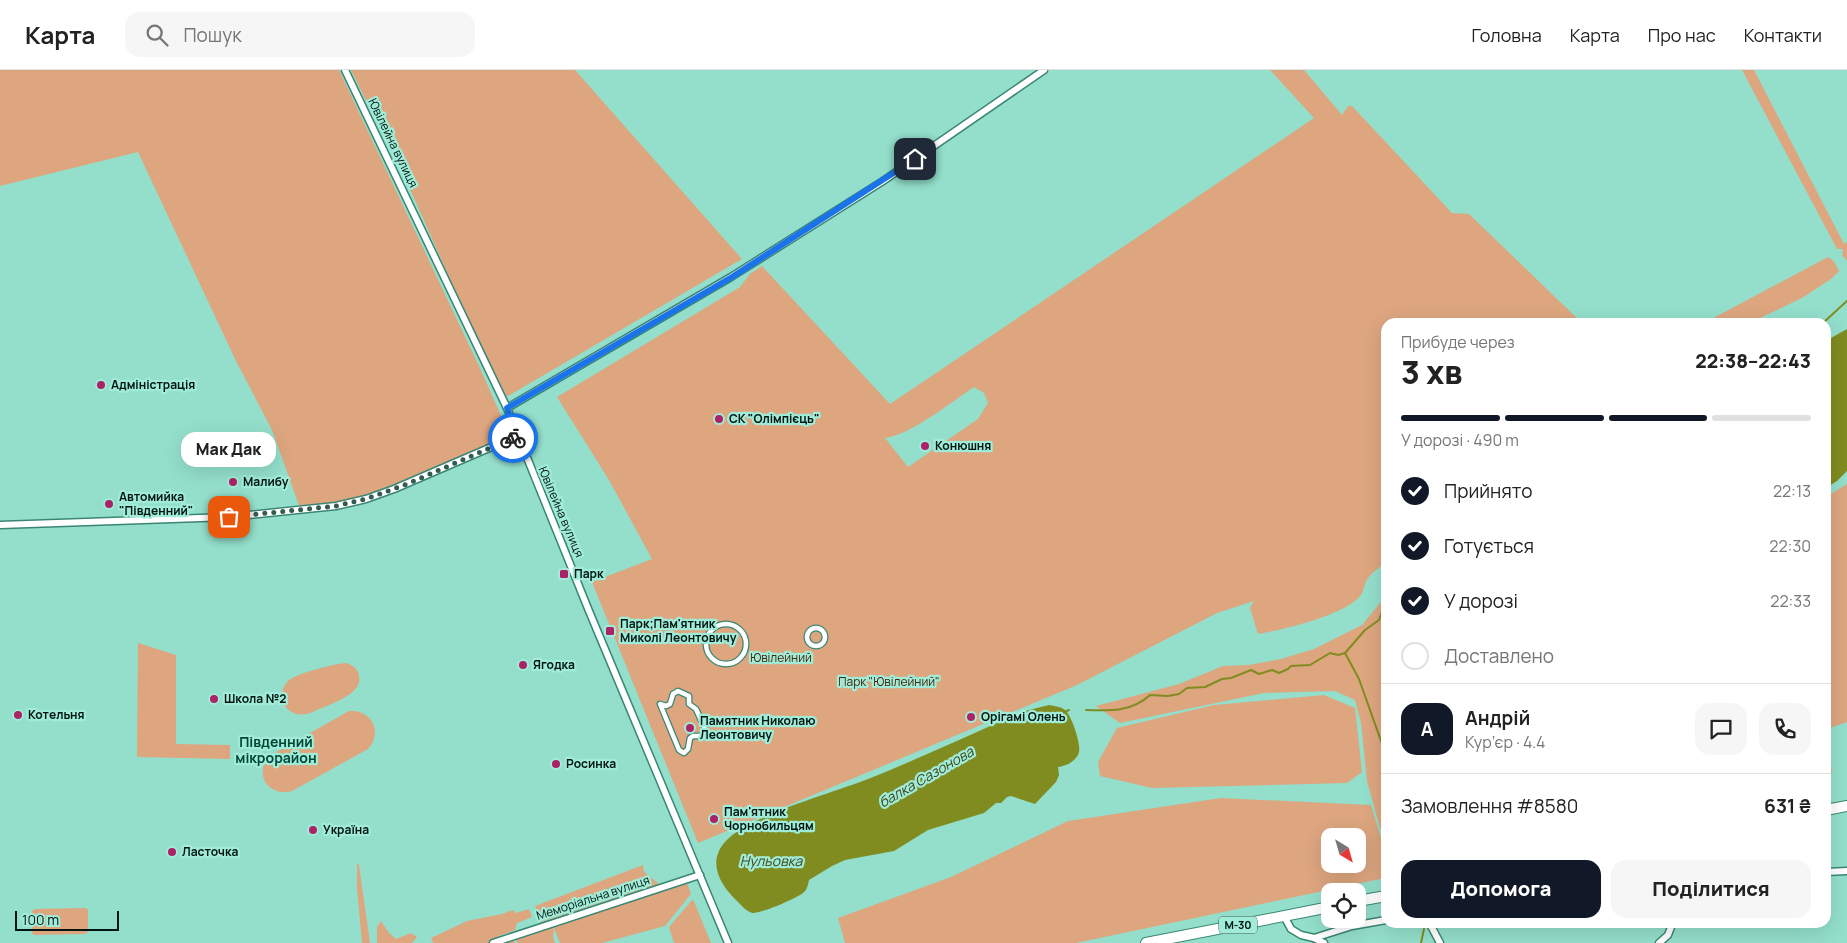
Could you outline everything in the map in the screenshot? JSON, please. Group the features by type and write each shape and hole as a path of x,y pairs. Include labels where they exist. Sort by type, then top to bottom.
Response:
{"highway":[{"path":"1831,809 1847,806"},
{"path":"1366,900 1381,897"},
{"name":"М-30","path":"1146,943 1321,909"}],"street":[{"name":"Ювілейна вулиця","path":"345,70 507,408 728,943"},
{"path":"507,408 732,277 891,176 1044,70"},
{"path":"0,525 229,517 336,506 366,499 394,489 517,436"},
{"path":"724,624 741,629 746,637 747,646 744,655 738,661 729,665 720,664 712,659 707,652 706,643 709,634 715,627 724,624"},
{"path":"818,628 824,633 825,640 820,646 816,647 809,644 806,636 810,630 818,628"},
{"path":"682,692 690,698 689,704 696,709 705,732 702,737 693,736 690,738 688,749 684,753 679,750 660,704 668,706 672,702 674,693 682,692"},
{"path":"1831,872 1847,871"},
{"name":"Меморіальна вулиця","path":"494,943 700,875"},
{"path":"1284,916 1291,929 1301,935 1324,943"},
{"path":"1314,938 1352,926 1381,921"},
{"path":"1432,928 1440,943"},
{"path":"1659,943 1668,936 1671,928"}],"green space":[{"path":"0,70 339,70 511,438 366,499 301,511 272,430 236,361 138,152 0,186"},
{"path":"351,70 575,70 742,259 508,396 504,396 414,198"},
{"path":"1270,70 1304,70 1342,115 1348,106 1352,106 1452,213 1469,214 1577,318 1381,318 1381,566 1369,577 1361,595 1342,609 1297,625 1258,634 1250,608 1254,601 1217,613 1077,685 698,843 592,582 652,559 609,480 557,397 740,287 750,274 762,266 890,404 1314,118","holes":["974,387 984,393 988,403 978,419 908,467 885,438 907,431"]},
{"path":"1742,70 1754,70 1844,244 1847,242 1847,261 1842,255 1843,249 1837,249"},
{"path":"1828,257 1834,261 1839,271 1831,279 1802,298 1760,318 1714,318"},
{"path":"1847,484 1847,722 1831,728 1831,494"},
{"path":"1381,602 1381,832 1367,781 1361,723 1355,700 1335,691 1264,693 1120,723 1096,706 1179,684 1223,666 1249,665 1281,659 1314,649 1362,625"},
{"path":"138,643 176,655 176,744 230,745 230,759 137,757"},
{"path":"346,663 358,671 359,676 359,682 351,693 336,702 306,714 291,712 286,707 282,695 288,681 292,678 325,667"},
{"path":"1324,695 1355,708 1362,772 1347,783 1152,788 1100,776 1098,762 1117,728 1214,705"},
{"path":"349,711 357,711 364,714 373,723 375,736 368,749 292,791 276,791 265,782 263,769 265,762 271,755"},
{"path":"1221,798 1371,805 1381,838 1381,879 1361,883 1321,883 1321,891 1076,943 845,943 838,918 951,877 1068,821"},
{"path":"357,863 359,865 370,943 362,943"},
{"path":"643,865 644,872 659,884 541,922 535,906"},
{"path":"687,883 691,894 665,926 602,943 560,943 553,926"},
{"path":"693,899 711,943 674,943 669,927"},
{"path":"86,908 88,910 88,932 84,934 34,935 32,933 32,911 35,909"},
{"path":"529,909 532,917 517,923 515,930 499,936 503,942 514,940 514,943 433,943 431,938 467,921 513,910 516,913"},
{"path":"381,921 389,933 396,939 411,933 417,937 412,943 377,943 377,927"},
{"path":"552,926 555,943 517,943 516,939"}],"water":[{"path":"1847,329 1847,471 1831,485 1831,338"},
{"name":"Нульовка","path":"1049,705 1063,709 1068,714 1077,737 1079,752 1071,762 1058,767 1059,775 1056,782 1035,804 1011,796 1007,797 984,813 928,830 894,851 845,860 809,880 808,886 799,896 763,911 753,913 745,909 722,882 716,867 719,851 724,843 735,833 751,824 791,806 888,771 1025,711"}],"waterway":[{"name":"балка Сазонова","path":"1828,318 1847,301"},
{"name":"балка Сазонова","path":"1086,710 1120,709 1136,705 1150,695 1168,696 1179,694 1187,688 1205,687 1222,679 1231,678 1251,670 1259,674 1272,670 1279,673 1291,666 1310,665 1330,653 1338,655 1345,653 1365,630 1379,620 1381,615"},
{"path":"1345,653 1359,679 1381,741"},
{"name":"балка Сазонова","path":"1064,712 1069,710"},
{"path":"1421,943 1424,929"}],"way so far":[{"path":"229,517 301,511 366,499 407,484 513,438"}],"place":[{"name":"Адміністрація","path":"101,385"},
{"name":"СК \"Олімпієць\"","path":"719,419"},
{"name":"Конюшня","path":"925,446"},
{"name":"Малибу","path":"233,482"},
{"name":"Автомийка \"Південний\"","path":"109,504"},
{"name":"Мак Дак","path":"229,517"},
{"name":"Парк","path":"564,574"},
{"name":"Парк;Пам'ятник Миколі Леонтовичу","path":"610,631"},
{"name":"Ягодка","path":"523,665"},
{"name":"Школа №2","path":"214,699"},
{"name":"Котельня","path":"18,715"},
{"name":"Орігамі Олень","path":"971,717"},
{"name":"Памятник Николаю Леонтовичу","path":"690,728"},
{"name":"Росинка","path":"556,764"},
{"name":"Пам'ятник Чорнобильцям","path":"714,819"},
{"name":"Україна","path":"313,830"},
{"name":"Ласточка","path":"172,852"}],"district":[{"name":"Південний мікрорайон","path":"276,750"}],"route":[{"path":"513,438 517,436 507,408 732,277 915,159"}],"park label":[{"name":"Ювілейний","path":"781,658"},
{"name":"Парк \"Ювілейний\"","path":"889,682"}]}
